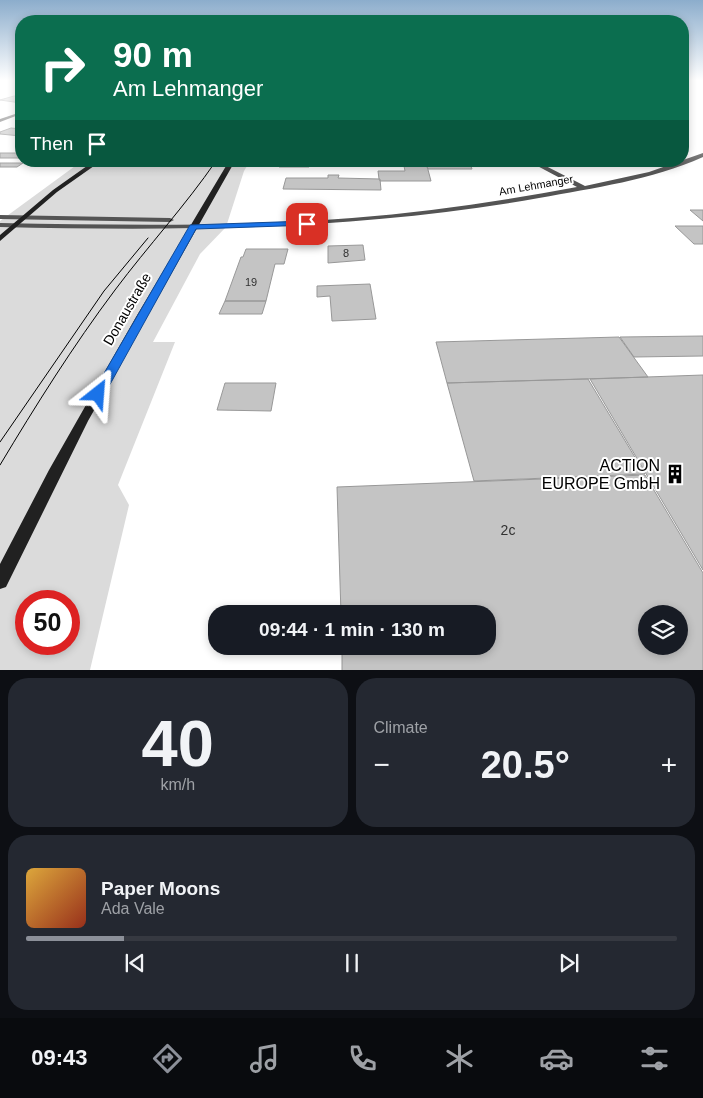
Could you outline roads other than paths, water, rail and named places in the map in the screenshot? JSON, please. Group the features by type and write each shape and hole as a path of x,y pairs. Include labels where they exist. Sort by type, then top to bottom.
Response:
{"main road":[{"path":"0,239 24,217 89,167"},
{"name":"Donaustraße","path":"0,581 117,359 228,167"}],"street":[{"path":"0,122 15,116"},
{"name":"Am Lehmanger","path":"689,160 703,155"},
{"path":"543,167 584,188"},
{"name":"Am Lehmanger","path":"195,224 307,224 480,206 584,188 670,167"},
{"path":"0,217 195,224"},
{"path":"0,225 195,224"}],"tram line":[{"path":"0,465 55,376 99,311 212,167"},
{"path":"0,442 104,291 148,238"}],"place":[{"name":"ACTION EUROPE GmbH","path":"675,474"}]}
